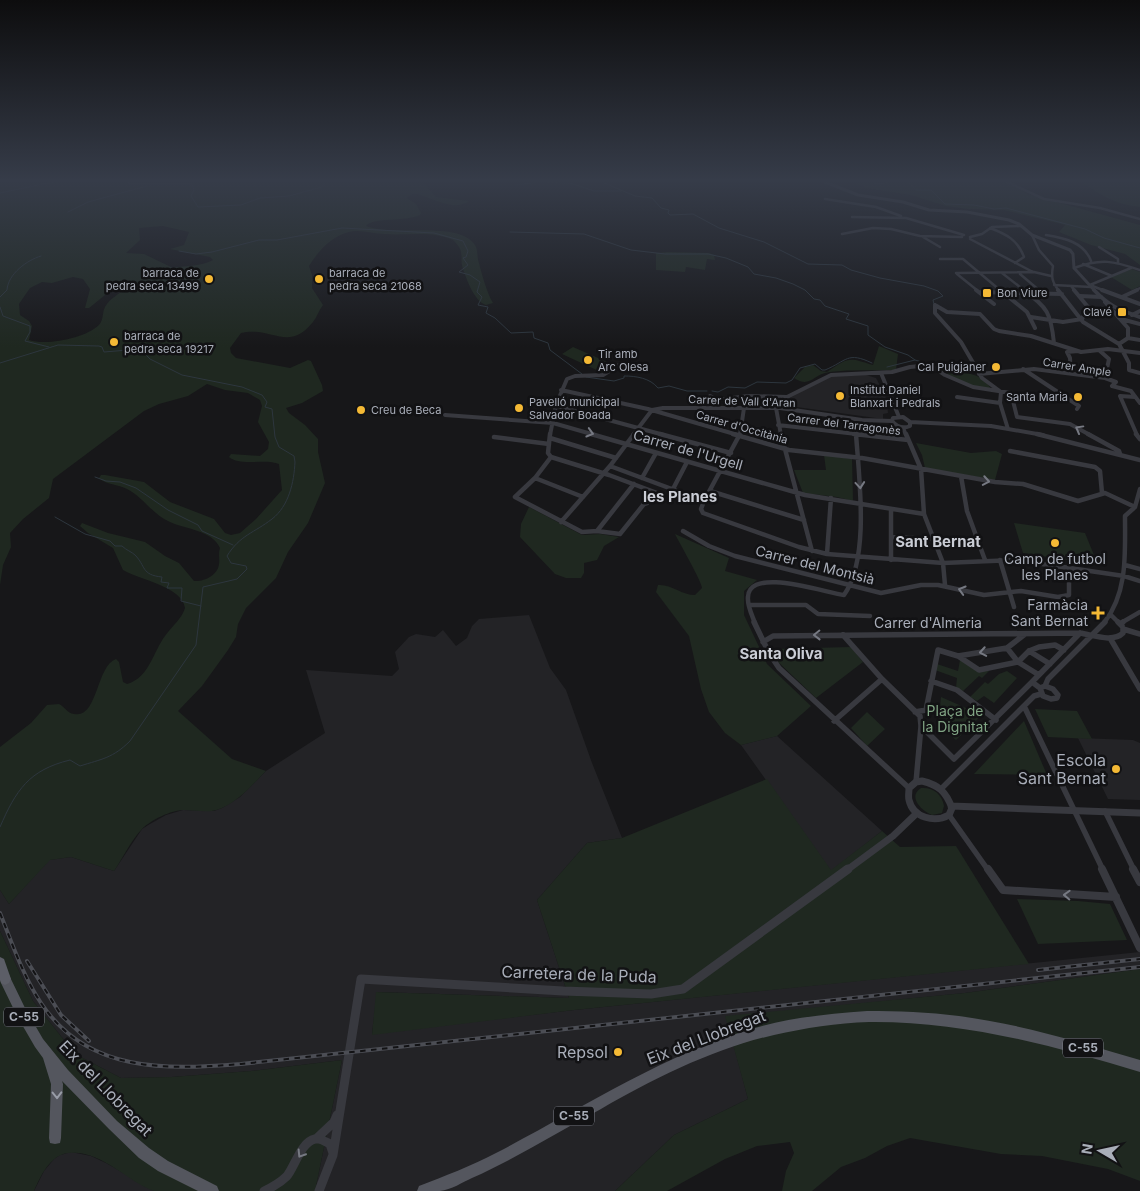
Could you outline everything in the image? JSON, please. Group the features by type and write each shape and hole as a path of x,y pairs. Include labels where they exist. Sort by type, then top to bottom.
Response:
{"highway":[{"name":"Eix del Llobregat","path":"0,963 2,975"}],"main road":[{"name":"Eix del Llobregat","path":"2,975 30,1028 64,1074 144,1153 163,1166 212,1191"},
{"name":"Eix del Llobregat","path":"424,1191 469,1174 640,1081 725,1044 771,1029 798,1024 840,1018 877,1016 924,1017 978,1023 1074,1046 1140,1066"},
{"path":"47,1053 57,1084 55,1138"}],"street":[{"path":"920,236 963,236 970,238 1034,272"},
{"path":"920,236 940,247"},
{"path":"970,238 977,236"},
{"path":"1008,236 1024,256 1017,262"},
{"path":"1032,236 1070,250 1073,254 1073,266 1115,310 1128,328 1128,338"},
{"path":"1032,236 1039,250 1053,266 1054,285 1082,319 1119,344 1129,363 1128,370 1140,372"},
{"path":"1048,236 1079,246 1089,254 1091,261"},
{"path":"1099,247 1118,260 1118,263"},
{"path":"940,259 963,259 1031,317 1035,328"},
{"path":"1073,266 1103,259 1140,270"},
{"path":"1084,264 1113,276"},
{"path":"1091,286 1131,267"},
{"path":"994,304 956,273 1034,272 1052,275"},
{"path":"1001,273 1014,285 1031,294 1046,311 1051,320 1054,343"},
{"path":"1019,273 1044,294"},
{"path":"1054,285 1091,286 1140,304"},
{"path":"1031,317 1064,322 1082,319 1088,307 1071,286"},
{"path":"1122,297 1140,288"},
{"path":"979,292 1062,294"},
{"path":"1080,296 1101,297"},
{"path":"1001,392 979,374 966,350 935,312 935,305 948,312 980,314 994,329 999,331 1031,336 1078,351"},
{"path":"1115,310 1140,317"},
{"path":"1132,315 1140,311"},
{"path":"1076,312 1085,314"},
{"path":"1121,319 1140,324"},
{"path":"1119,344 1128,338 1140,340"},
{"path":"1071,374 1070,358 1067,352 1090,352 1108,349 1140,353"},
{"path":"1100,350 1109,358 1105,378"},
{"path":"812,551 784,449 776,408 787,397 831,375 881,373 932,364 945,375 974,387 1009,393 1013,396 1014,415 1017,417 1070,424 1119,451 1120,454"},
{"path":"619,365 603,375 568,378 561,390 548,453 551,457 604,473 657,493"},
{"path":"1022,369 1078,408"},
{"name":"Carrer Ample","path":"979,374 1034,369 1105,378 1116,382 1112,386 1131,391 1136,397"},
{"path":"881,373 899,417"},
{"name":"Carrer d'Occitània","path":"561,390 652,410 784,449 858,458 996,482 1023,484 1078,501 1102,493"},
{"path":"1001,392 1000,403 1008,429"},
{"path":"710,396 717,400 748,396 787,397"},
{"path":"1140,403 1136,397 1120,396 1134,430 1140,439"},
{"path":"957,397 1000,403"},
{"path":"558,406 732,453"},
{"name":"Carrer de Vall d'Aran","path":"652,410 663,408 776,408 855,419 892,421"},
{"path":"744,408 740,436 704,501 701,512 812,551 828,554 943,563 1015,560 1124,576 1140,582"},
{"path":"561,522 610,466 652,410"},
{"name":"Carrer de l'Urgell","path":"445,415 553,422 796,493 924,514"},
{"path":"910,422 910,426 903,428 896,426 892,421 893,418 899,417 910,422 971,424 1008,429 1055,438 1140,460"},
{"path":"855,419 861,504 857,557 852,586 844,595 769,581 760,583 748,592 749,605 763,642 773,659 834,721 909,788 909,800 917,813 936,821 941,821 949,815 951,806 946,794 941,789 929,782 916,782 909,788"},
{"name":"Carrer del Tarragonès","path":"778,425 908,440"},
{"path":"903,428 921,469 924,514 943,563 945,585"},
{"path":"494,437 549,444"},
{"path":"550,438 616,458"},
{"path":"1010,450 1096,468 1100,472 1102,493 1109,494 1135,507"},
{"path":"642,478 656,453"},
{"path":"551,457 535,478 515,497 582,532 597,531 620,534 644,504 648,503"},
{"path":"673,489 687,462"},
{"path":"610,466 704,501"},
{"path":"961,476 966,511 985,560"},
{"path":"535,478 583,497"},
{"path":"597,531 634,484"},
{"path":"941,789 1042,689 1054,674 1105,622 1110,614 1124,576 1124,516 1135,507 1140,489"},
{"path":"710,490 804,520"},
{"path":"828,554 832,498"},
{"path":"891,560 892,509"},
{"name":"Carrer del Montsià","path":"683,531 709,546 726,553 881,593 921,586 945,585 984,595 1021,591 1058,597 1069,595 1068,568"},
{"path":"892,537 933,539"},
{"path":"1000,560 1014,608"},
{"path":"1125,565 1140,569"},
{"path":"749,605 806,605 818,614 870,616"},
{"path":"1122,626 1140,612"},
{"path":"1110,614 1122,626 1140,634"},
{"path":"1122,626 1123,633 1119,637 1110,638 1140,689"},
{"path":"921,726 954,759 996,720 1080,633"},
{"name":"Carrer d'Almeria","path":"763,642 773,636 843,635 1080,633 1110,638"},
{"path":"958,656 1007,648 1026,634"},
{"path":"843,635 882,679 920,716 921,726 916,782"},
{"path":"915,712 926,710 938,650 958,656 978,670 1018,662 1029,651 1039,647 1055,645 1064,650"},
{"path":"1007,648 1018,662 1039,675"},
{"path":"1029,651 1050,664"},
{"path":"1032,682 1042,689 1048,699 1056,699 1058,695 1053,688 1054,674"},
{"path":"834,721 882,679"},
{"path":"931,681 957,690 996,720"},
{"path":"1042,689 1053,688"},
{"path":"1024,706 1140,948"},
{"path":"951,806 1140,812"},
{"path":"1105,811 1140,882"},
{"name":"Carretera de la Puda","path":"340,1109 361,980 651,994 683,989 893,836 917,813"},
{"path":"949,815 1003,890 1116,897"},
{"path":"264,1191 276,1186 289,1173 308,1144 334,1122 340,1109"},
{"path":"319,1191 333,1155 340,1109"},
{"path":"316,1139 330,1144 333,1155"}],"shaded area":[{"name":"Institut Daniel Blanxart i Pedrals","path":"866,375 876,378 886,397 888,413 883,414 883,419 782,405 788,399 825,378"},
{"path":"529,615 550,668 566,690 592,763 622,838 587,843 537,900 569,998 377,992 372,1034 574,1010 1140,952 1140,969 965,993 726,1017 748,1099 674,1135 615,1191 315,1191 342,1060 251,1071 172,1077 121,1078 75,1054 33,1001 0,931 0,890 9,904 49,860 71,857 114,871 142,829 150,824 166,815 183,810 214,811 240,797 266,771 325,733 306,670 392,676 399,669 395,652 409,637 416,634 435,637 443,630 456,646 467,638 472,626 479,619"},
{"path":"777,736 882,831 831,871 741,745"},
{"name":"Escola Sant Bernat","path":"1078,738 1133,740 1140,743 1140,800 1108,799"},
{"path":"71,1152 91,1156 155,1191 34,1191 44,1171 54,1159"}],"green space":[{"path":"0,236 140,236 140,240 126,253 144,254 173,268 198,265 213,260 210,257 170,249 184,245 188,236 340,236 321,250 309,266 312,275 312,288 323,305 313,322 296,336 288,337 252,332 241,333 230,348 231,353 236,358 290,368 308,360 311,361 323,391 302,403 286,408 289,413 305,425 318,439 318,452 325,483 308,523 288,552 276,578 246,608 238,624 236,637 228,650 202,686 178,711 232,759 266,771 229,805 217,810 208,811 179,810 151,822 134,838 114,871 71,857 50,860 9,904 0,890 0,747 31,723 47,705 59,704 74,714 82,713 93,701 104,671 116,659 119,662 123,682 127,684 141,676 150,664 161,642 185,608 182,600 168,589 123,570 113,548 80,526 82,523 108,533 145,542 179,563 194,581 210,577 216,571 219,564 220,548 211,537 164,519 133,492 99,478 101,475 105,475 144,482 170,502 214,519 225,533 231,535 240,533 256,519 282,490 279,464 273,462 246,462 229,457 231,454 260,456 268,449 269,442 258,422 262,406 260,400 248,393 225,390 207,384 188,396 159,404 144,411 53,479 49,498 23,519 10,533 11,547 3,565 0,585","holes":["73,277 83,279 90,289 85,308 89,308 110,291 117,288 125,289 107,304 101,323 93,330 66,340 46,342 29,340 32,326 29,321 20,315 19,304 30,288 42,282 52,283"]},
{"path":"439,236 463,236 475,245 483,278 493,303 486,305 475,295 463,269 461,251 453,240"},
{"path":"1068,236 1140,236 1140,265 1125,254 1091,245"},
{"path":"656,253 709,253 714,255 715,260 707,259 705,270 686,267 685,272 656,270"},
{"path":"1132,269 1140,272 1140,286 1132,290 1111,277"},
{"path":"879,346 898,354 896,370 832,372 821,374 807,382 794,378 805,367 813,365 821,371 827,372 840,363 849,360 873,365"},
{"name":"Tir amb Arc Olesa","path":"573,347 614,365 603,373 562,354"},
{"path":"940,370 962,372 976,376 987,383 991,389 973,387"},
{"path":"916,443 971,453 996,451 1002,454 995,480 925,468 922,455"},
{"path":"824,455 852,459 853,501 803,493 794,470 826,470"},
{"path":"529,507 582,535 600,534 619,537 604,546 597,560 584,563 584,573 581,578 566,578 555,574 520,537 521,524"},
{"name":"Camp de futbol les Planes","path":"1014,523 1085,533 1098,565 1023,553"},
{"path":"675,534 729,558 725,571 757,580 744,591 744,615 767,664 811,706 777,736 741,745 725,733 709,712 701,689 689,636 656,592 658,585 667,586 690,595 695,595 702,588"},
{"path":"851,647 863,662 816,698 775,659 773,649"},
{"path":"960,660 989,671 982,678 979,676 963,691 956,688 957,678 935,670 937,664 958,671"},
{"path":"1007,671 1017,678 994,703 984,696 977,701 970,697 985,682 988,684 999,674"},
{"name":"Plaça de la Dignitat","path":"941,697 982,715 956,740 938,725"},
{"path":"1035,709 1077,711 1092,739 1048,737"},
{"path":"867,712 885,729 867,746 851,728"},
{"path":"1024,721 1047,775 974,774"},
{"path":"767,779 831,870 882,831 900,847 956,846 1029,964 574,1010 372,1035 376,992 569,998 537,900 587,843 622,838"},
{"path":"921,788 933,790 939,795 944,806 942,813 932,815 920,807 915,795"},
{"path":"1017,899 1110,904 1127,940 1038,944"},
{"path":"0,931 33,1001 75,1054 121,1078 172,1077 251,1071 342,1060 315,1191 154,1191 91,1156 80,1153 68,1153 51,1162 34,1191 0,1191"},
{"path":"1140,969 1140,1181 1108,1169 1042,1156 1001,1154 910,1138 887,1146 865,1158 841,1167 812,1191 782,1191 786,1171 794,1153 790,1142 757,1146 725,1159 667,1191 615,1191 674,1135 748,1099 725,1016 965,993"}],"waterway":[{"path":"179,251 196,254 212,252 259,240 277,240 301,236"},
{"path":"443,236 463,241 468,251 466,257 463,258 468,265 459,272 470,275 480,282 477,292 482,297 478,305 488,307 486,313 495,318 511,333 533,332 534,338 548,343 550,350 582,374"},
{"path":"589,236 631,250 665,254 708,254 726,258 748,267 754,274 776,278 805,290 814,299 820,300 825,306 849,314 846,319 868,326 868,335 885,347 908,355 915,360"},
{"path":"743,236 764,242 808,264 842,265 851,270 880,278 924,286 938,291 943,296 933,300 934,304"},
{"path":"1099,236 1140,248"},
{"path":"0,297 7,290 11,278 19,268 41,256"},
{"path":"0,307 3,316 30,326 30,332 25,341 49,347"},
{"path":"0,363 58,345 99,346 102,347 104,352 140,349 150,359 182,375 242,387 262,395 267,402 265,407 272,409 275,437 279,447 294,456 292,485 286,501 278,514 237,543 227,556 231,563 246,566 247,569 237,579 203,587 201,606"},
{"path":"712,391 718,392 728,387 745,388 757,382 786,383 792,380 800,368 815,364 822,370 825,370 852,358 864,359 872,363"},
{"path":"887,367 915,360"},
{"path":"915,360 929,364"},
{"path":"586,377 614,381 624,378 624,376 633,376 647,380 658,388 669,386 687,391 707,391"},
{"path":"95,477 106,481 120,482 136,488 168,510 198,525 202,531 233,545"},
{"path":"55,517 85,534 110,541 115,546 122,546 135,555 147,572 162,577 161,582 169,583 167,588 182,588 181,601 201,606"},
{"path":"0,827 18,792 44,769 70,760 80,766 113,755 130,741 196,645 201,606"}],"railway":[{"path":"0,913 29,982 41,1003 60,1026 81,1043 105,1055 130,1062 157,1066 185,1067 241,1064 1140,967"},
{"path":"1038,970 1140,959"},
{"path":"27,961 61,1015 89,1041"}],"place":[{"name":"barraca de pedra seca 13499","path":"209,279"},
{"name":"barraca de pedra seca 21068","path":"319,279"},
{"name":"Bon Viure","path":"987,293"},
{"name":"Clavé","path":"1122,312"},
{"name":"barraca de pedra seca 19217","path":"114,342"},
{"name":"Tir amb Arc Olesa","path":"588,360"},
{"name":"Cal Puigjaner","path":"996,367"},
{"name":"Institut Daniel Blanxart i Pedrals","path":"840,396"},
{"name":"Santa Maria","path":"1078,397"},
{"name":"Pavelló municipal Salvador Boada","path":"519,408"},
{"name":"Creu de Beca","path":"361,410"},
{"name":"Camp de futbol les Planes","path":"1055,543"},
{"name":"Farmàcia Sant Bernat","path":"1098,613"},
{"name":"Escola Sant Bernat","path":"1116,769"},
{"name":"Repsol","path":"618,1052"}],"district":[{"name":"les Planes","path":"680,497"},
{"name":"Sant Bernat","path":"938,542"},
{"name":"Santa Oliva","path":"781,654"}]}
